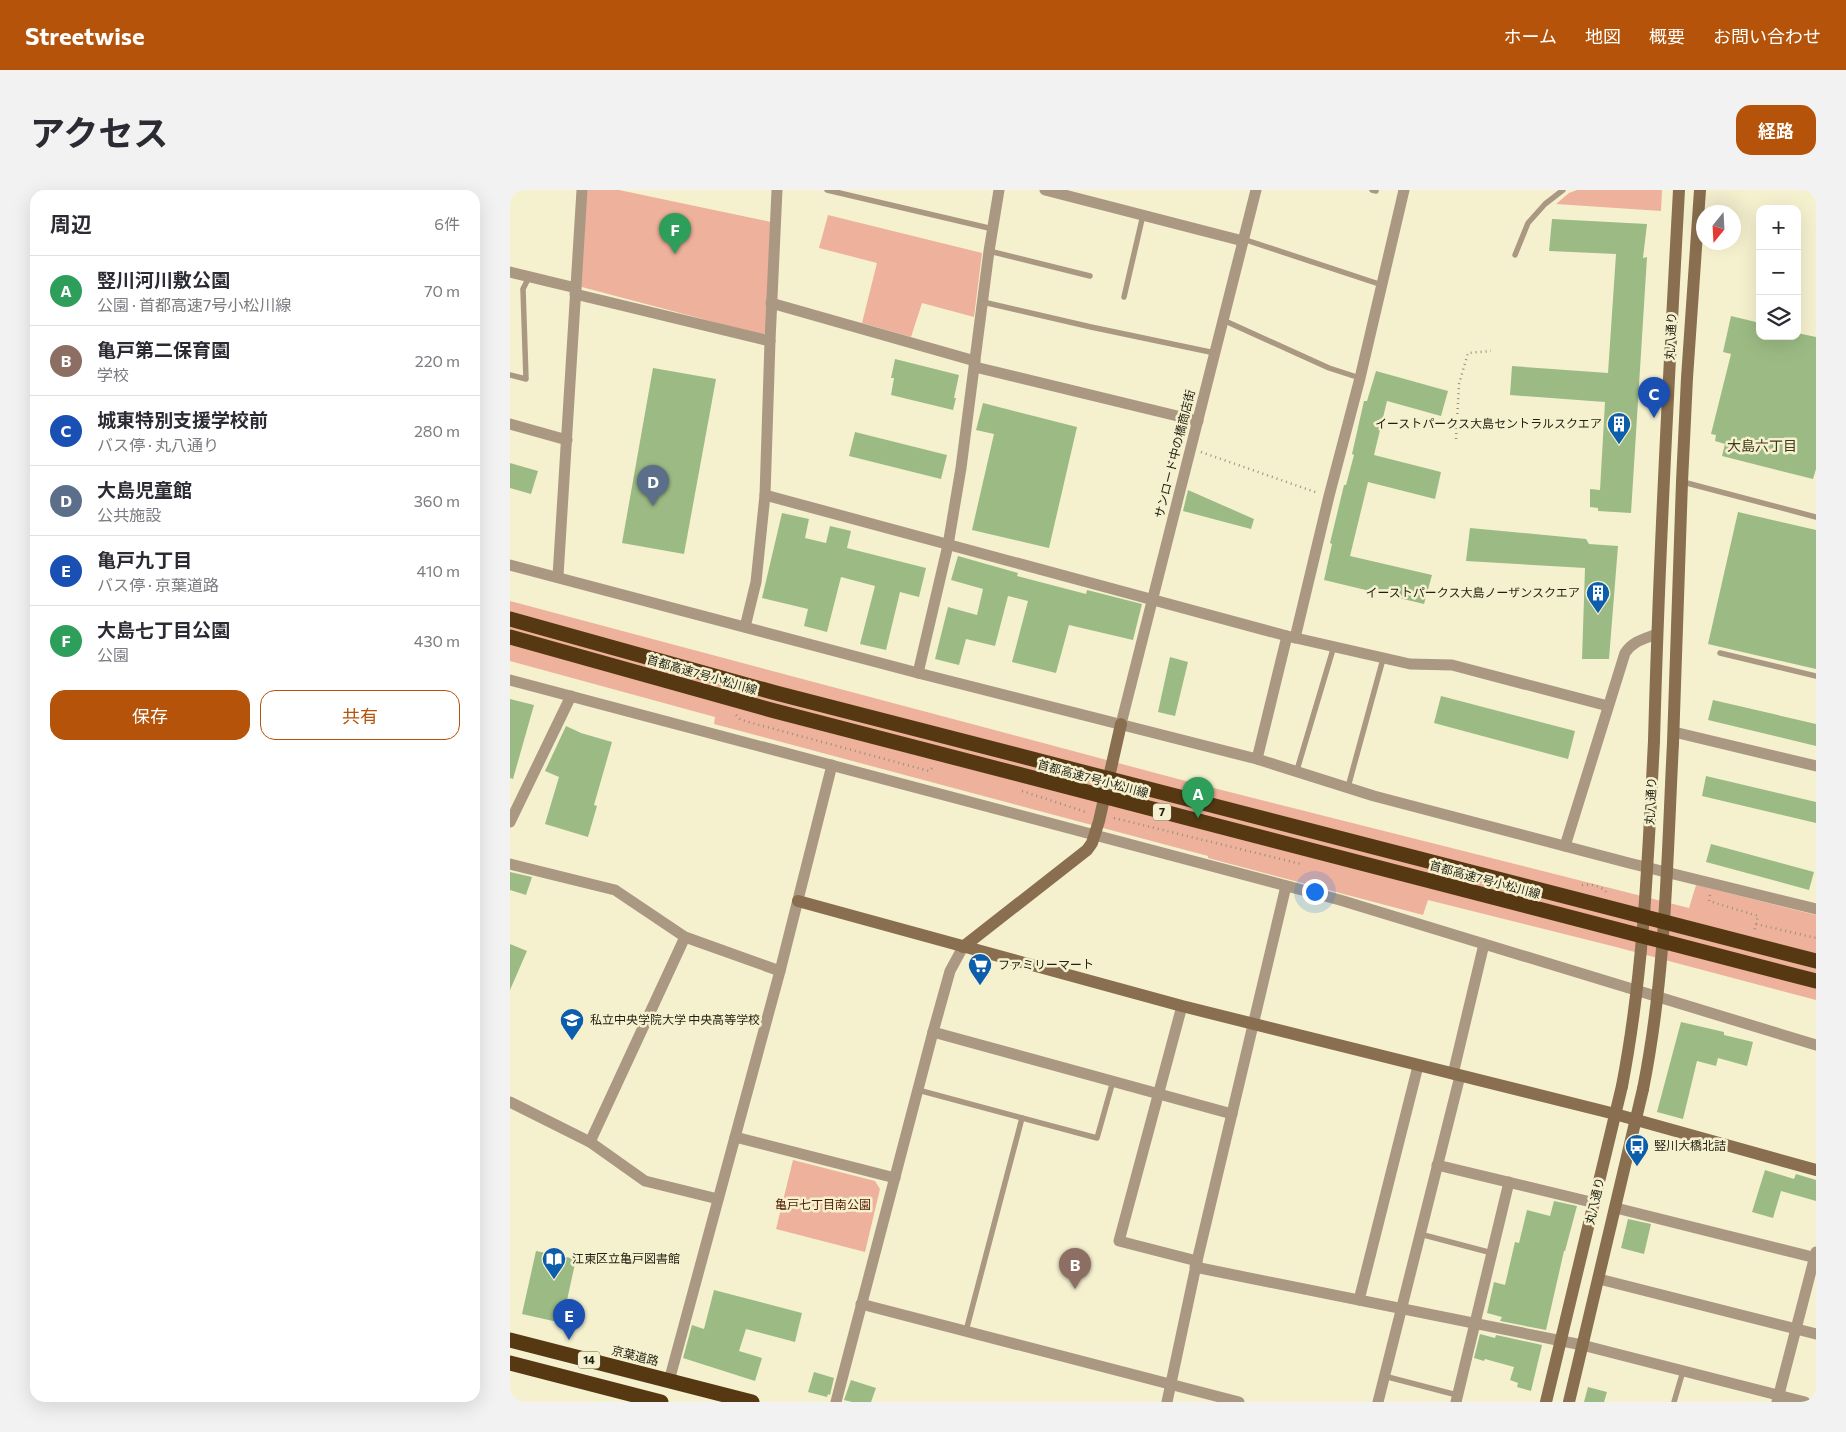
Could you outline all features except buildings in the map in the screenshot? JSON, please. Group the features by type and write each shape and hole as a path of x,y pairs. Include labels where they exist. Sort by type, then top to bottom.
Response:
{"highway":[{"name":"首都高速7号小松川線","path":"510,619 776,694 1816,961"},
{"name":"首都高速7号小松川線","path":"510,637 771,710 1816,981"},
{"name":"京葉道路","path":"510,1340 752,1402"},
{"name":"14","path":"510,1363 635,1399 661,1402"}],"main road":[{"name":"丸八通り","path":"1546,1402 1622,1086 1631,1039 1639,975 1646,901 1679,190"},
{"name":"丸八通り","path":"1569,1402 1643,1089 1652,1042 1660,979 1674,737 1687,378 1700,190"},
{"path":"962,947 1087,850 1095,835 1121,724"},
{"path":"798,901 1182,1006 1636,1119 1816,1170"}],"street":[{"path":"558,576 582,190"},
{"path":"918,674 948,544 999,190"},
{"path":"1045,190 1243,240"},
{"name":"サンロード中の橋商店街","path":"1121,724 1256,190"},
{"path":"1257,758 1360,378 1404,190"},
{"path":"745,626 756,582 766,495 774,191"},
{"path":"510,272 770,341"},
{"path":"771,303 975,364 1198,420"},
{"path":"510,424 567,440"},
{"path":"766,495 1291,637 1410,664 1452,664 1608,706"},
{"path":"510,565 558,576 918,674 1257,758 1348,787 1565,846 1816,909"},
{"path":"1565,846 1625,653 1629,646 1637,641 1657,634"},
{"path":"510,680 1286,886 1816,1045"},
{"path":"510,822 571,696"},
{"path":"1674,737 1816,766"},
{"path":"669,1381 780,971 832,765"},
{"path":"510,864 615,890 685,937 780,971"},
{"path":"1168,1402 1196,1264 1286,886"},
{"path":"590,1142 685,937"},
{"path":"1378,1402 1437,1165 1484,944"},
{"path":"836,1402 933,1032 950,971 962,947"},
{"path":"1182,1006 1119,1241 1196,1264 1401,1309 1560,1341 1683,1371 1778,1399 1805,1402"},
{"path":"933,1032 1232,1114"},
{"path":"1359,1300 1418,1066"},
{"path":"510,1102 590,1142 645,1181 718,1199"},
{"path":"735,1137 895,1178"},
{"path":"1437,1165 1595,1203"},
{"path":"1457,1398 1509,1182"},
{"path":"1616,1208 1815,1256 1778,1399"},
{"path":"1598,1279 1816,1334"},
{"path":"861,1304 1239,1402"}],"lane":[{"path":"827,190 993,229"},
{"path":"1515,255 1528,223 1545,204 1563,190"},
{"path":"1124,297 1142,215"},
{"path":"1243,240 1382,285"},
{"path":"989,251 1090,276"},
{"path":"510,375 526,379 524,289 529,277"},
{"path":"982,302 1215,353"},
{"path":"1223,320 1329,368 1360,378"},
{"path":"1682,482 1816,517"},
{"path":"1298,770 1334,646"},
{"path":"1720,653 1816,676"},
{"path":"1348,787 1383,659"},
{"path":"918,1090 1097,1138 1113,1081"},
{"path":"966,1331 1022,1118"},
{"path":"1420,1234 1492,1253"},
{"path":"1674,1402 1683,1371"},
{"path":"1384,1376 1457,1398"}],"path":[{"path":"1456,439 1459,384 1468,353 1491,351"},
{"path":"1191,448 1329,496"},
{"path":"734,714 741,720 929,771 934,766"},
{"path":"1714,884 1709,902 1758,916 1754,932"},
{"path":"1756,924 1816,938"}],"green space":[{"path":"585,190 619,190 771,222 767,331 763,335 578,286"},
{"path":"1577,190 1662,190 1661,211 1556,204 1569,193"},
{"path":"828,215 982,253 974,317 922,303 911,337 862,323 877,263 819,248"},
{"path":"510,601 1178,779 1689,908 1696,885 1816,915 1816,1000 1428,900 1423,915 714,724 715,717 510,661"},
{"name":"亀戸七丁目南公園","path":"793,1160 875,1181 880,1189 865,1252 776,1229"}],"place":[{"name":"大島七丁目公園","path":"675,254"},
{"name":"城東特別支援学校前","path":"1654,418"},
{"name":"イーストパークス大島セントラルスクエア","path":"1619,445"},
{"name":"大島児童館","path":"653,506"},
{"name":"イーストパークス大島ノーザンスクエア","path":"1598,614"},
{"name":"竪川河川敷公園","path":"1198,818"},
{"name":"ファミリーマート","path":"980,986"},
{"name":"私立中央学院大学 中央高等学校","path":"572,1041"},
{"name":"竪川大橋北詰","path":"1637,1167"},
{"name":"江東区立亀戸図書館","path":"554,1280"},
{"name":"亀戸第二保育園","path":"1075,1289"},
{"name":"亀戸九丁目","path":"569,1340"}],"district":[{"name":"大島六丁目","path":"1762,446"}]}
